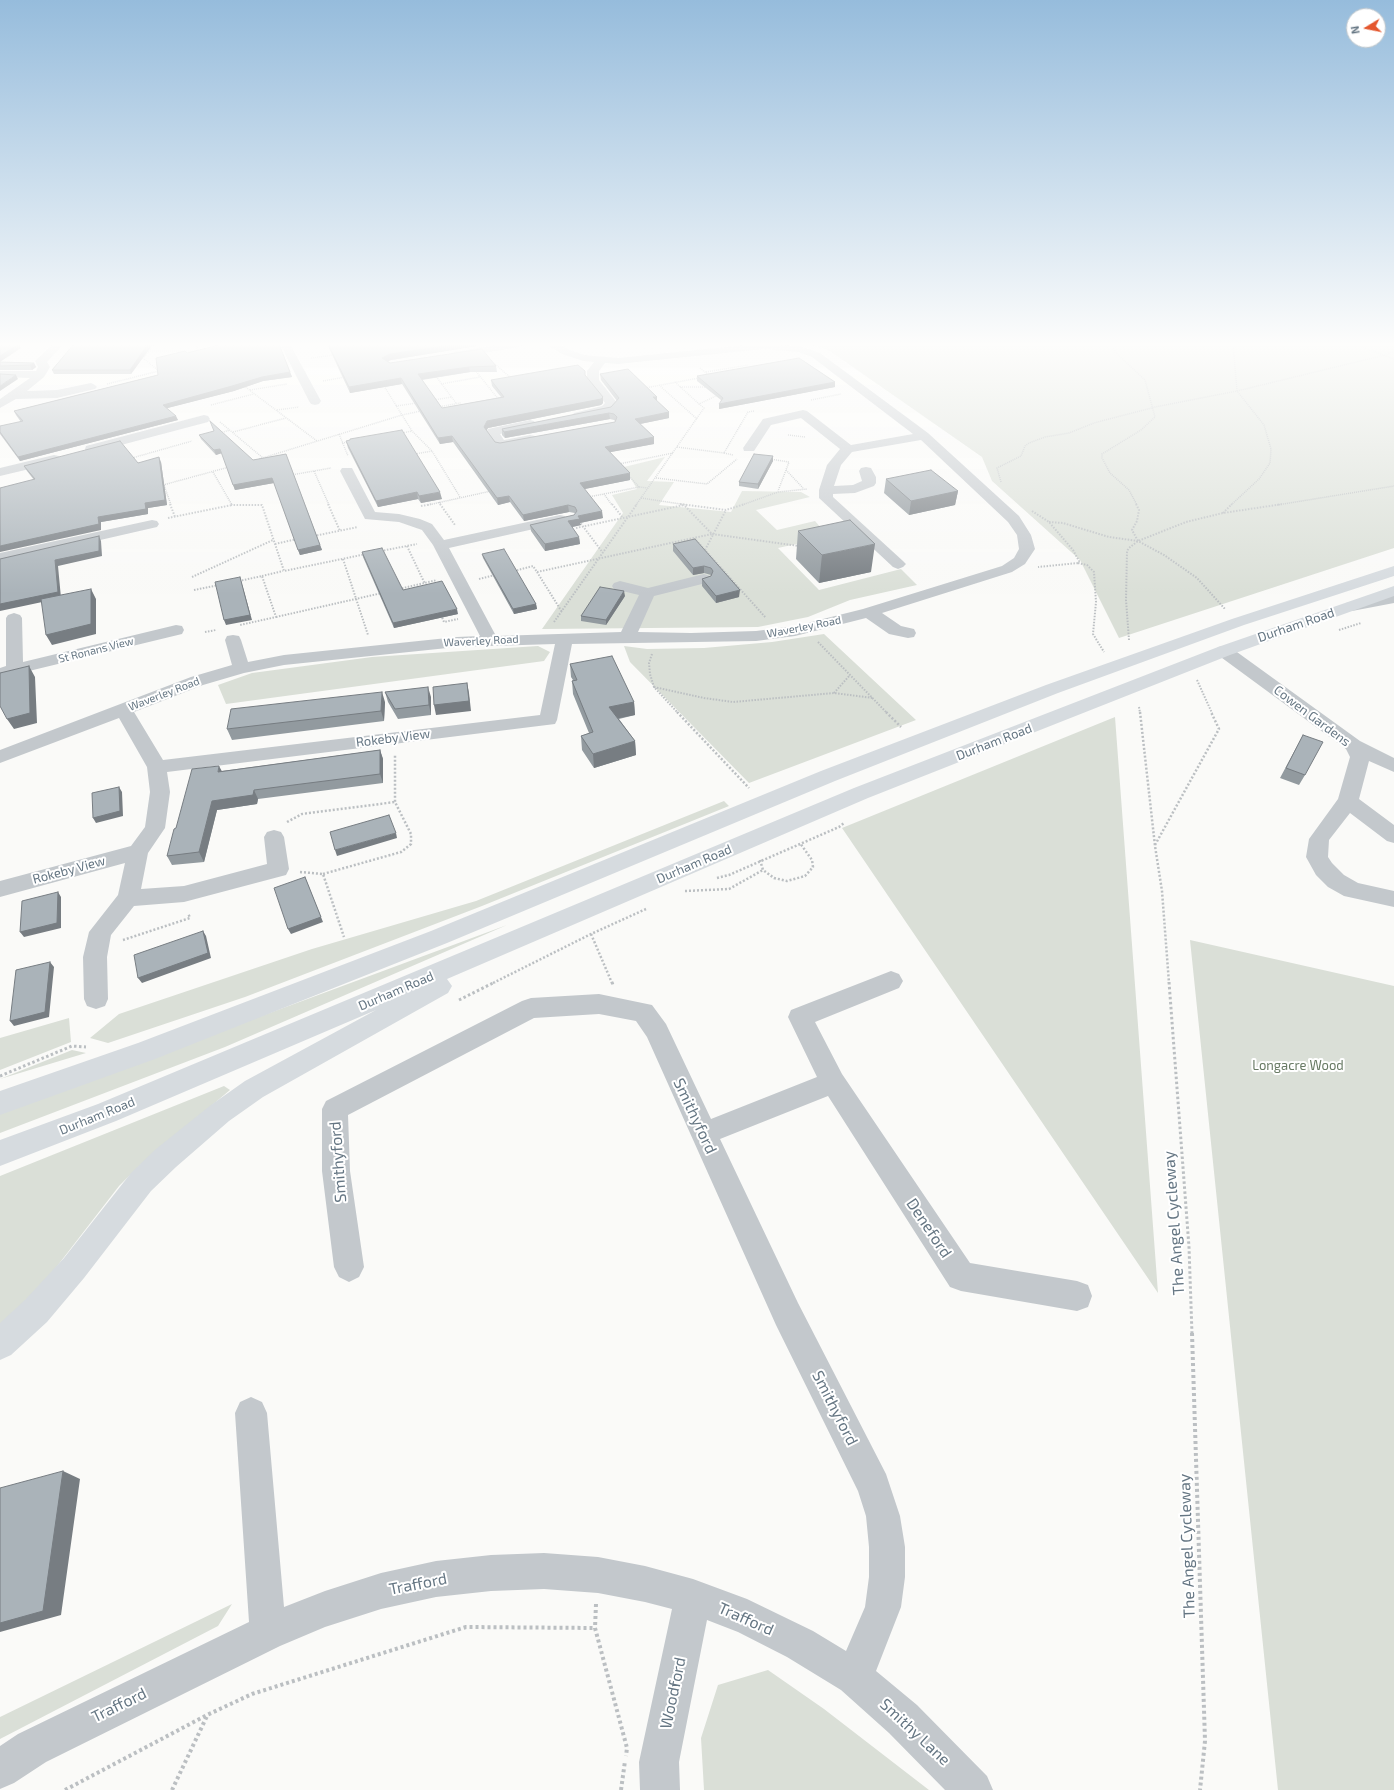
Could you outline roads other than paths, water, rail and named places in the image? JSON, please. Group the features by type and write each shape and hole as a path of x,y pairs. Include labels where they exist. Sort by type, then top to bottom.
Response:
{"main road":[{"name":"Durham Road","path":"0,1103 146,1051 432,940 828,776 1052,689 1238,622 1394,571"},
{"name":"Durham Road","path":"0,1153 107,1113 539,931 860,793 1224,651 1394,591"},
{"path":"0,1344 41,1305 74,1268 141,1182 166,1158 220,1113 254,1089 539,931"}],"street":[{"path":"82,452 172,428"},
{"path":"515,428 492,432 501,444 541,436"},
{"path":"745,452 763,428"},
{"path":"819,428 848,450"},
{"name":"Waverley Road","path":"0,757 197,681 241,668 284,660 430,644 490,640 756,636 780,633 806,629 869,612 1007,569 1020,561 1027,548 1024,535 1014,519 913,428"},
{"path":"898,564 826,498 826,490 834,465 841,455 848,450 924,436"},
{"path":"0,472 68,456"},
{"path":"348,464 370,516 399,518 427,527 439,542 478,614 490,640"},
{"path":"826,490 855,489 869,483 870,477 866,471"},
{"path":"439,542 569,518"},
{"path":"0,558 152,524"},
{"path":"620,586 648,593 704,579"},
{"path":"627,637 648,593"},
{"path":"1346,608 1394,598"},
{"path":"869,612 895,630 908,634"},
{"name":"St Ronans View","path":"14,618 8,672 176,630"},
{"path":"233,633 241,668"},
{"name":"Rokeby View","path":"157,767 548,720 565,639"},
{"name":"Cowen Gardens","path":"1224,651 1353,745 1360,757 1348,801 1319,839 1317,857 1324,868 1336,881 1352,890 1394,899"},
{"path":"96,999 95,957 100,932 128,898 138,852 156,828 160,792 157,767 124,710"},
{"path":"1353,745 1394,766"},
{"path":"1348,801 1394,836"},
{"path":"128,898 184,894 278,869 274,837"},
{"name":"Rokeby View","path":"0,889 138,852"},
{"name":"Deneford","path":"890,981 800,1016 833,1082 961,1276 1077,1296"},
{"name":"Smithyford","path":"349,1267 336,1171 335,1109 531,1008 599,1004 643,1012 657,1031 787,1314 874,1486 883,1516 887,1547 887,1577 883,1607 854,1677"},
{"path":"703,1134 833,1082"},
{"path":"251,1413 268,1632"},
{"name":"Trafford","path":"0,1769 32,1748 268,1632 325,1609 381,1591 436,1579 490,1573 544,1571 598,1575 645,1584 693,1597 753,1620 800,1644 854,1677"},
{"name":"Woodford","path":"660,1790 659,1762 693,1597"},
{"name":"Smithy Lane","path":"854,1677 903,1719 973,1790"}],"park label":[{"name":"Longacre Wood","path":"1298,1066"}]}
